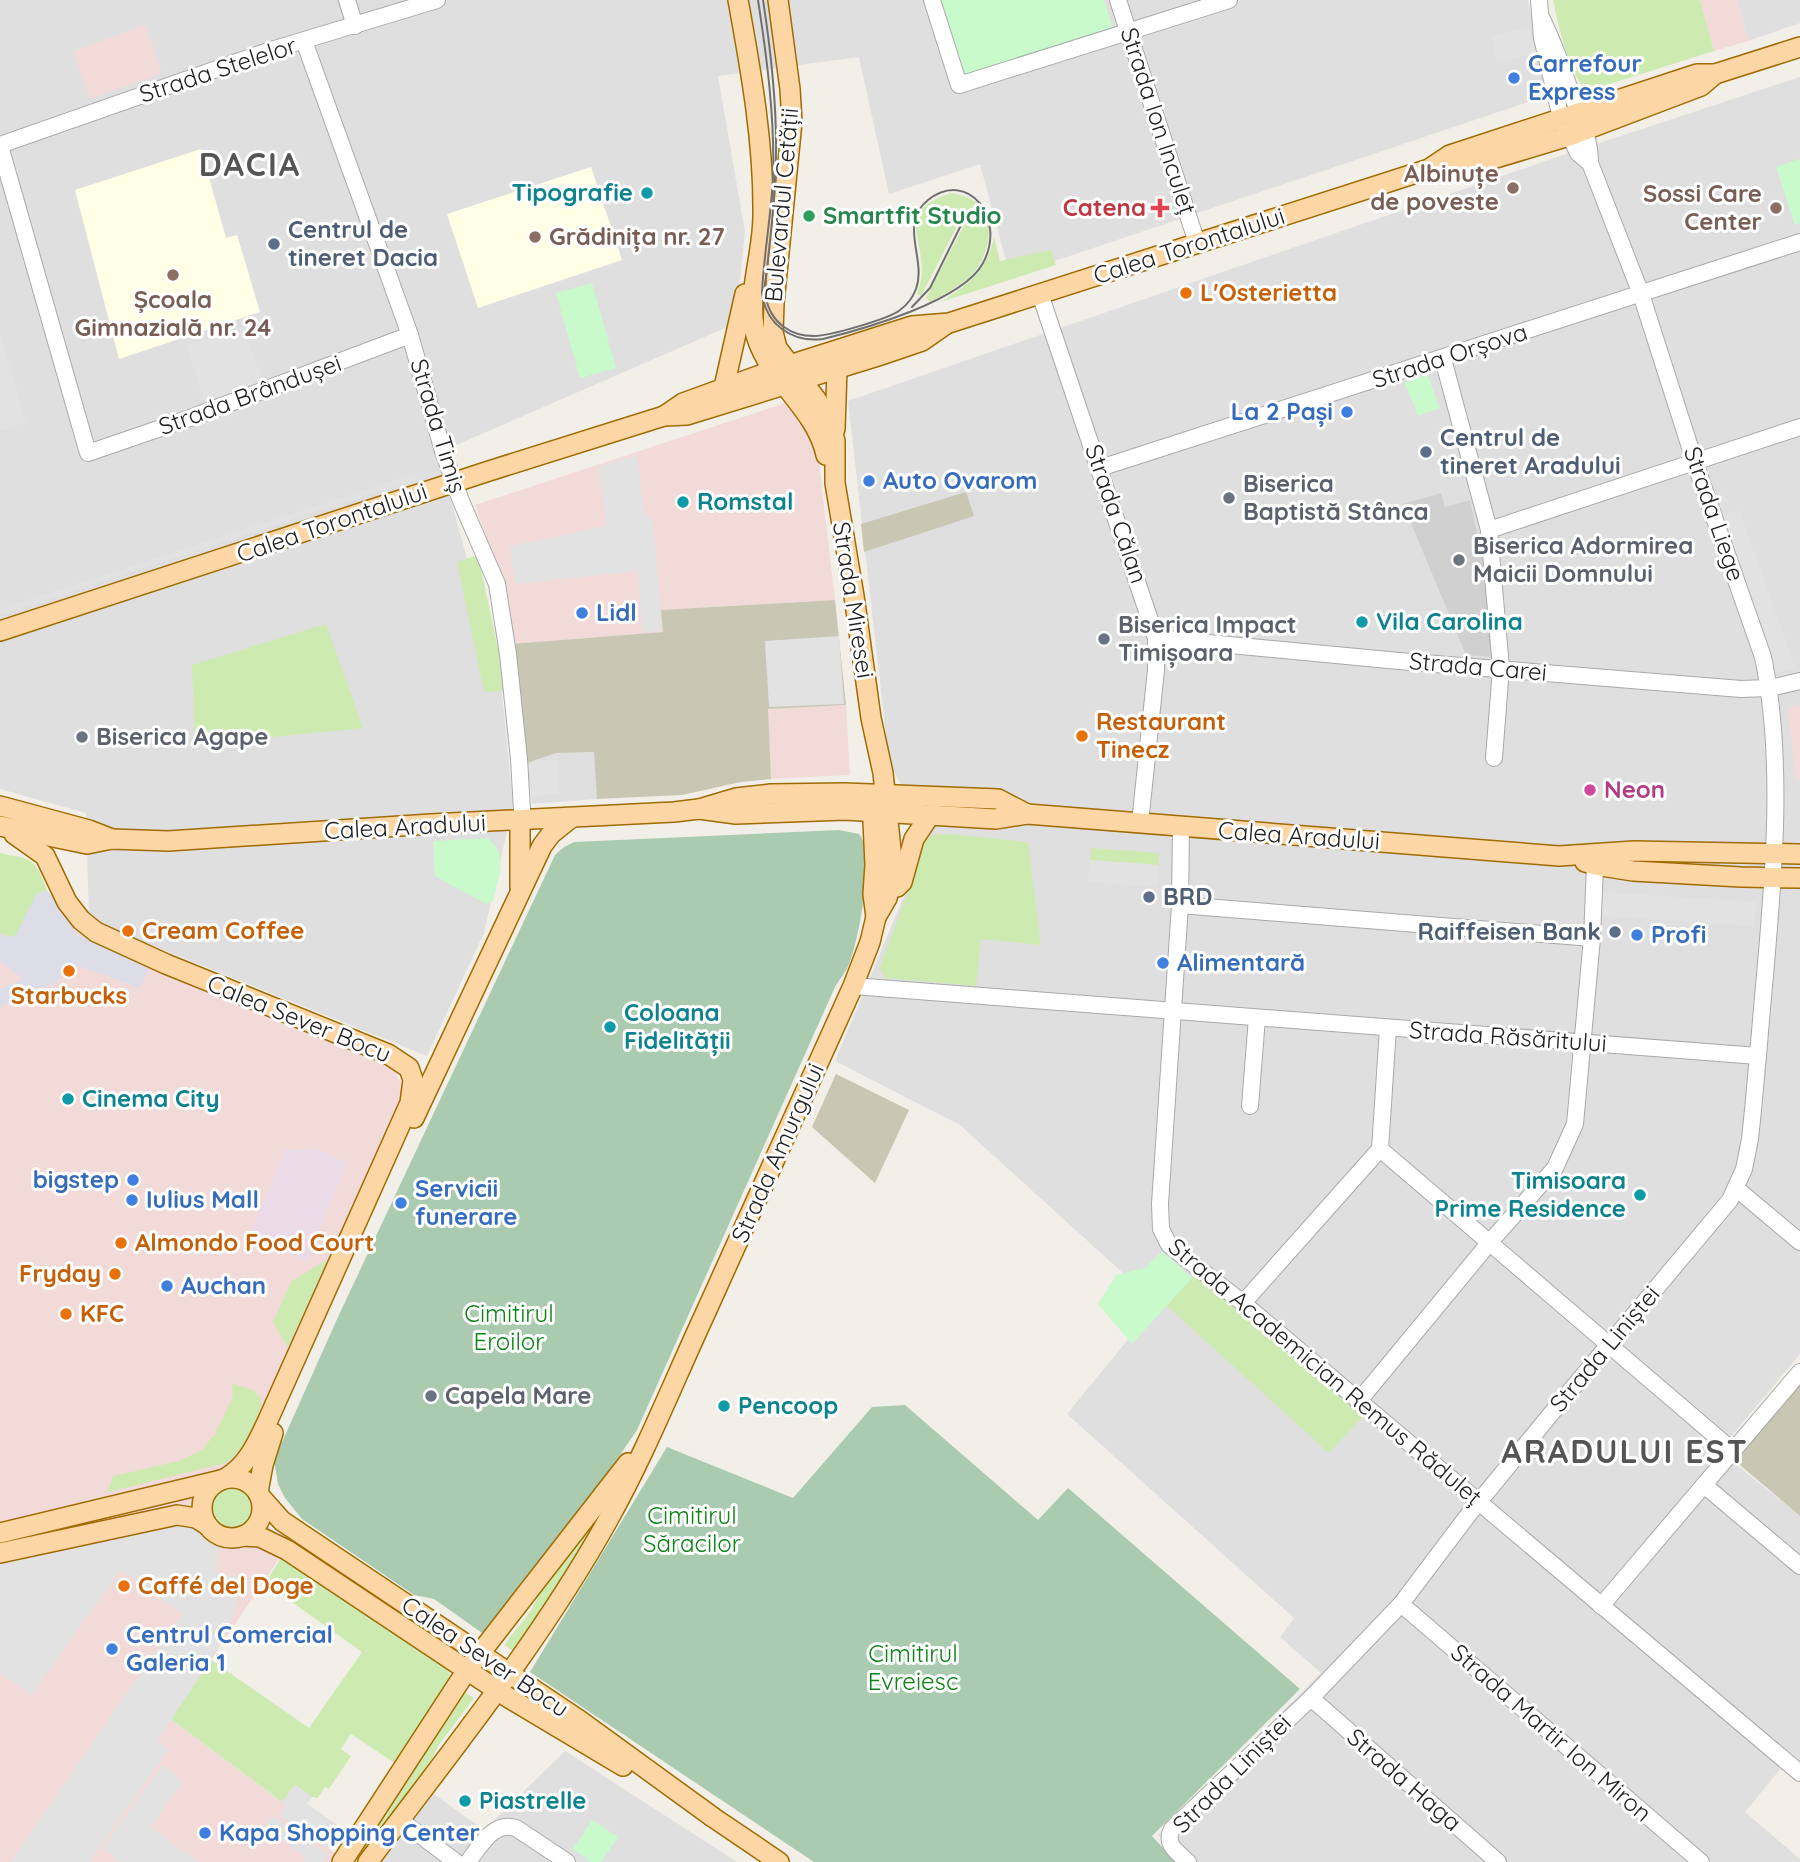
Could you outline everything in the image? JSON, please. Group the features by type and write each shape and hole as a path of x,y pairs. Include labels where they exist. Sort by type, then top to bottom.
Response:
{"main road":[{"name":"Bulevardul Cetății","path":"738,0 762,167 762,243 753,300 753,321 760,345 787,375"},
{"name":"Bulevardul Cetății","path":"778,0 792,122 773,325 775,344 787,375"},
{"name":"Calea Torontalului","path":"0,631 454,482 664,416 687,415 912,326 949,323 1429,169 1450,155 1573,124 1697,74 1716,74 1800,47"},
{"path":"724,387 747,282 762,243"},
{"name":"Calea Torontalului","path":"664,416 683,403 724,387 837,369 922,341 949,323"},
{"path":"835,441 837,369"},
{"name":"Strada Miresei","path":"787,375 824,413 835,441 835,482 871,718 879,803"},
{"name":"Strada Miresei","path":"787,375 824,443 830,473 835,482"},
{"name":"Calea Aradului","path":"0,827 87,844 112,839 168,841 699,809 736,798 771,794 879,803 998,799 1027,814"},
{"name":"Calea Aradului","path":"879,803 930,816 996,819 1027,814 1571,856 1634,851 1800,854"},
{"name":"Strada Amurgului","path":"368,1862 509,1673 559,1601 607,1522 673,1387 853,986 876,917 887,898 892,880 892,859 879,803"},
{"name":"Strada Amurgului","path":"876,917 873,894 879,803"},
{"name":"Calea Aradului","path":"0,806 89,830 112,839"},
{"path":"887,898 902,882 914,839 930,816"},
{"path":"0,1553 177,1515 196,1518 226,1538 241,1537 255,1528 262,1509 259,1493 267,1447 306,1356 517,898 547,838 571,818"},
{"path":"517,898 520,881 520,821"},
{"name":"Calea Sever Bocu","path":"0,827 41,851 48,860 67,902 81,920 96,932 166,964 380,1051 400,1060 409,1068 413,1080 410,1103 383,1166 256,1445 243,1465 223,1479"},
{"name":"Calea Aradului","path":"1571,856 1595,865 1670,873 1800,878"},
{"path":"409,1068 441,1059"},
{"name":"Strada Amurgului","path":"342,1862 467,1670 633,1456 673,1387"},
{"path":"267,1447 271,1487 296,1530"},
{"path":"0,1533 223,1479 244,1480 259,1493"},
{"path":"209,1527 203,1515 203,1499 212,1485 223,1479"},
{"name":"Calea Sever Bocu","path":"259,1493 273,1512 296,1530 579,1720 779,1862"},
{"name":"Calea Sever Bocu","path":"241,1537 260,1537 287,1550 496,1689 714,1818"}],"street":[{"path":"347,0 355,26"},
{"name":"Strada Stelelor","path":"0,145 268,51 437,0"},
{"path":"932,0 959,85 1229,0"},
{"name":"Strada Ion Inculeț","path":"1118,0 1197,243"},
{"name":"Strada Liege","path":"1539,0 1542,19 1551,38 1573,124 1578,153 1590,163 1641,293 1695,463 1763,657 1770,688 1774,782 1773,877"},
{"name":"Strada Timiș","path":"304,41 410,335 454,482 497,584 519,759 522,810 520,821"},
{"name":"Strada Brândușei","path":"0,145 88,453 190,418 410,335"},
{"name":"Strada Orșova","path":"1100,468 1800,242"},
{"name":"Strada Călan","path":"1041,294 1156,638 1156,670 1140,823"},
{"path":"1443,359 1489,530 1501,668 1494,758"},
{"path":"1489,530 1800,427"},
{"name":"Strada Carei","path":"1156,638 1730,688 1770,688 1800,681"},
{"name":"Strada Academician Remus Răduleț","path":"1181,826 1181,905 1160,1204 1161,1229 1169,1245 1243,1303 1800,1773"},
{"path":"1359,1402 1490,1242 1555,1168 1575,1124 1584,1043 1595,865"},
{"name":"Strada Liniștei","path":"1188,1862 1171,1847 1168,1839 1172,1829 1311,1698 1401,1604 1478,1503 1737,1189 1750,1139 1773,877"},
{"path":"1181,905 1592,938"},
{"name":"Strada Răsăritului","path":"853,986 1758,1056"},
{"path":"1250,1106 1257,1018"},
{"path":"1243,1303 1380,1149 1388,1028"},
{"path":"1380,1149 1732,1450"},
{"path":"1737,1189 1800,1242"},
{"path":"1601,1606 1800,1372"},
{"path":"1704,1485 1800,1566"},
{"name":"Strada Martir Ion Miron","path":"1401,1604 1701,1862"},
{"name":"Strada Haga","path":"1311,1698 1498,1862"},
{"path":"400,1820 456,1862"},
{"path":"468,1862 490,1833 509,1825 568,1862"}],"shaded area":[{"path":"0,0 1528,0 1549,95 1010,276 980,164 889,194 859,57 718,76 745,232 738,299 732,325 438,453 501,683 513,805 484,933 427,1056 89,920 86,813 0,789"},
{"path":"1700,0 1737,0 1748,41 1714,51"},
{"path":"1737,0 1800,0 1800,23 1748,41"},
{"path":"145,25 162,73 90,99 73,51"},
{"path":"1530,28 1535,53 1497,62 1492,35"},
{"path":"1800,77 1800,1354 1719,1451 1800,1516 1800,1764 1791,1756 1745,1812 1800,1859 1800,1862 1182,1862 1158,1835 1321,1673 1280,1637 1294,1618 1067,1414 1157,1304 960,1125 835,1061 928,839 889,761 848,401 1560,156"},
{"name":"Școala Gimnazială nr. 24","path":"201,149 226,238 237,235 260,312 119,359 75,190"},
{"name":"Grădinița nr. 27","path":"591,167 622,260 478,308 447,214"},
{"path":"243,327 263,382 205,402 186,345"},
{"path":"0,334 26,422 0,431"},
{"path":"785,403 817,445 835,600 662,610 663,632 510,644 506,593 475,505"},
{"path":"637,455 644,513 653,520 662,631 642,632 638,571 515,584 510,546 607,526 598,467"},
{"path":"411,475 418,479 0,615 0,609"},
{"path":"966,492 974,516 864,552 861,524"},
{"path":"1441,493 1445,507 1470,500 1485,568 1492,621 1492,657 1466,655 1403,504"},
{"path":"1739,510 1795,667 1775,674 1719,517"},
{"path":"835,600 846,705 768,709 771,779 741,782 682,795 597,799 594,752 556,753 527,763 510,644 663,632 661,610"},
{"path":"839,636 844,704 769,707 765,641"},
{"path":"1800,704 1800,779 1796,781 1788,709"},
{"path":"846,705 850,775 771,779 767,709"},
{"path":"595,752 597,799 532,804 527,763 556,753"},
{"path":"558,755 559,793 533,797 529,764"},
{"path":"1090,860 1159,865 1157,887 1088,882"},
{"path":"47,890 76,922 74,929 78,935 150,966 140,988 71,963 63,969 57,982 0,1007 0,989 23,979 0,960 0,933 11,937 16,935 36,894"},
{"path":"1602,892 1756,902 1754,926 1600,916"},
{"path":"60,907 388,1061 403,1086 393,1123 353,1231 231,1504 291,1541 171,1719 287,1806 281,1816 344,1859 342,1862 0,1862 0,933 11,937"},
{"path":"836,1074 909,1110 875,1183 812,1127"},
{"path":"314,1148 347,1163 306,1261 249,1237 285,1150"},
{"path":"1800,1384 1800,1516 1735,1461"},
{"path":"167,1517 210,1530 218,1545 216,1574 243,1578 232,1616 211,1660 157,1740 169,1750 89,1862 10,1862 182,1614 120,1570 32,1695 0,1673 0,1553"},
{"path":"565,1751 737,1862 380,1862 431,1792 484,1830"},
{"path":"162,1765 183,1781 150,1827 199,1862 121,1862 102,1848"},
{"path":"295,1785 312,1797 307,1804 342,1828 328,1849 280,1816 286,1806 282,1802"},
{"path":"273,1816 328,1855 323,1862 304,1862 306,1858 265,1827"}],"green space":[{"path":"938,0 1104,0 1114,32 966,76"},
{"path":"1553,0 1700,0 1714,51 1587,91 1570,61"},
{"path":"1800,159 1800,223 1795,225 1776,167"},
{"path":"951,193 977,203 987,220 988,241 975,271 959,285 930,302 926,298 971,212 966,209 921,296 917,294 922,273 916,225 924,207"},
{"path":"994,236 1000,261 1051,250 1056,265 941,302 976,275 987,258"},
{"path":"592,283 616,368 580,378 556,293"},
{"path":"1427,374 1440,408 1418,416 1405,383"},
{"path":"478,555 507,691 484,692 457,562"},
{"path":"326,624 363,728 195,745 192,665"},
{"name":"Cimitirul Eroilor","path":"839,830 859,834 864,844 866,859 861,918 848,967 835,987 637,1430 585,1506 485,1635 434,1599 414,1595 302,1519 285,1498 278,1484 274,1460 338,1317 555,855 574,842"},
{"path":"949,834 1028,842 1041,945 981,939 976,986 885,978 880,967 923,842 933,835"},
{"path":"487,838 498,852 500,867 493,901 486,904 435,876 433,841"},
{"path":"1091,848 1159,853 1159,865 1090,860"},
{"path":"0,853 31,862 39,871 47,890 17,935 11,937 0,933"},
{"path":"1162,1251 1192,1278 1132,1344 1098,1304 1116,1275 1145,1268"},
{"path":"328,1259 288,1347 273,1322 292,1281"},
{"path":"1201,1269 1369,1410 1329,1453 1167,1306"},
{"path":"232,1383 252,1390 261,1398 255,1426 232,1457 225,1463 105,1493 113,1476 179,1461 202,1450 215,1434 233,1396"},
{"name":"Cimitirul Evreiesc","path":"905,1405 1038,1520 1068,1488 1300,1689 1152,1836 1176,1862 814,1862 530,1672 667,1447 793,1498 872,1407"},
{"path":"240,1478 254,1490 261,1512 258,1522 244,1535 224,1536 205,1520 203,1501 208,1489"},
{"path":"605,1507 518,1654 504,1645 532,1609 542,1586"},
{"path":"283,1555 448,1670 451,1677 402,1768 351,1734 341,1749 351,1756 329,1789 325,1787 318,1798 295,1785 282,1802 171,1719 211,1660 309,1728 362,1652 265,1583"},
{"path":"464,1692 474,1698 438,1746 423,1778 362,1862 351,1862"},
{"path":"592,1820 618,1837 601,1862 591,1862 573,1849"}],"tram line":[{"path":"758,0 773,134 772,192 762,292 764,303 774,322 801,338 823,339 911,312 955,290 972,277 983,263 989,246 990,230 987,215 980,203 969,194 957,190 943,192 928,200 919,209 914,231 918,266 916,289 900,310 859,326 814,336 791,331 774,317 768,305 765,287 775,190 775,112 763,0"},
{"path":"912,307 930,288 968,211"}],"place":[{"name":"Carrefour Express","path":"1514,78"},
{"name":"Albinuțe de poveste","path":"1513,188"},
{"name":"Tipografie","path":"647,193"},
{"name":"Catena","path":"1160,208"},
{"name":"Sossi Care Center","path":"1776,208"},
{"name":"Smartfit Studio","path":"809,216"},
{"name":"Grădinița nr. 27","path":"535,237"},
{"name":"Centrul de tineret Dacia","path":"274,244"},
{"name":"Școala Gimnazială nr. 24","path":"173,275"},
{"name":"L'Osterietta","path":"1186,293"},
{"name":"La 2 Pași","path":"1347,412"},
{"name":"Centrul de tineret Aradului","path":"1426,452"},
{"name":"Auto Ovarom","path":"869,481"},
{"name":"Biserica Baptistă Stânca","path":"1229,498"},
{"name":"Romstal","path":"683,502"},
{"name":"Biserica Adormirea Maicii Domnului","path":"1459,560"},
{"name":"Lidl","path":"582,613"},
{"name":"Vila Carolina","path":"1362,622"},
{"name":"Biserica Impact Timișoara","path":"1104,639"},
{"name":"Restaurant Tinecz","path":"1082,736"},
{"name":"Biserica Agape","path":"82,737"},
{"name":"Neon","path":"1590,790"},
{"name":"BRD","path":"1149,897"},
{"name":"Cream Coffee","path":"128,931"},
{"name":"Raiffeisen Bank","path":"1615,932"},
{"name":"Profi","path":"1637,935"},
{"name":"Alimentară","path":"1163,963"},
{"name":"Starbucks","path":"69,971"},
{"name":"Coloana Fidelității","path":"610,1027"},
{"name":"Cinema City","path":"68,1099"},
{"name":"bigstep","path":"133,1180"},
{"name":"Timisoara Prime Residence","path":"1640,1195"},
{"name":"Iulius Mall","path":"132,1200"},
{"name":"Servicii funerare","path":"401,1203"},
{"name":"Almondo Food Court","path":"121,1243"},
{"name":"Fryday","path":"115,1274"},
{"name":"Auchan","path":"167,1286"},
{"name":"KFC","path":"66,1314"},
{"name":"Capela Mare","path":"431,1396"},
{"name":"Pencoop","path":"724,1406"},
{"name":"Caffé del Doge","path":"124,1586"},
{"name":"Centrul Comercial Galeria 1","path":"112,1649"},
{"name":"Piastrelle","path":"465,1801"},
{"name":"Kapa Shopping Center","path":"205,1833"}],"district":[{"name":"DACIA","path":"250,165"},
{"name":"ARADULUI EST","path":"1625,1452"}],"park label":[{"name":"Cimitirul Săracilor","path":"692,1530"}]}
